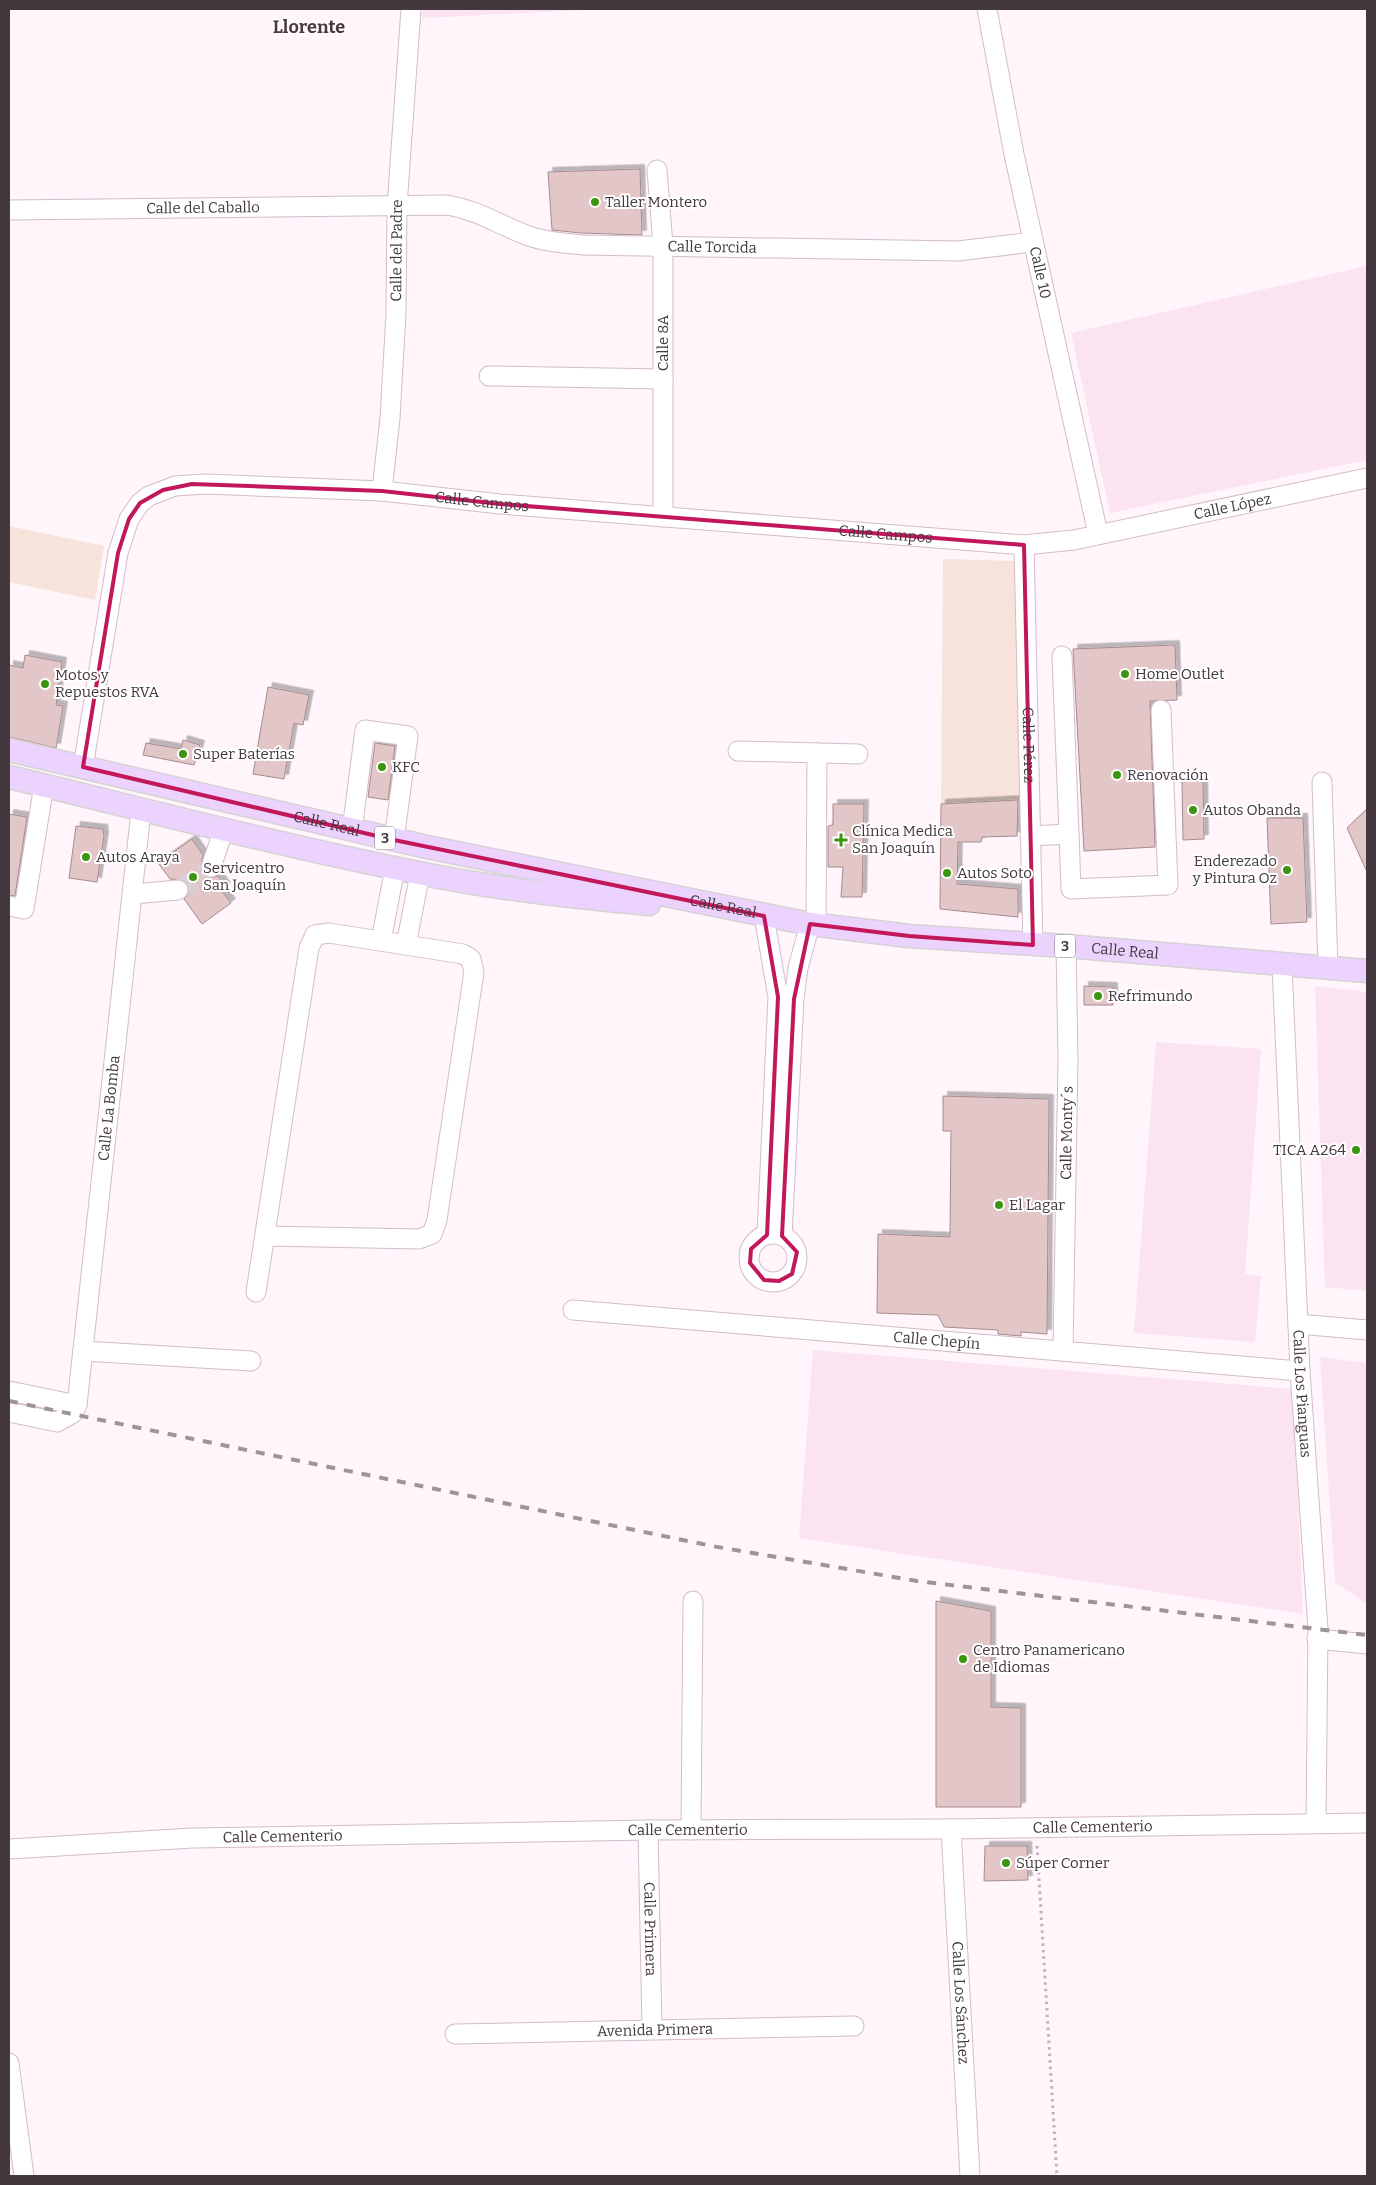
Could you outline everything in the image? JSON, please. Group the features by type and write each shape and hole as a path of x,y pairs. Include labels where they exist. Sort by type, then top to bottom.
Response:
{"main road":[{"name":"Calle Real","path":"9,750 394,840 764,916 909,936 1066,946 1367,972"},
{"path":"9,768 70,777 77,774 83,767 86,775 91,780 130,794 141,811 149,803 160,802 199,809 232,810 250,807"},
{"name":"Calle Real","path":"9,776 141,811 420,874 567,896 764,916"}],"street":[{"name":"Calle del Padre","path":"382,491 390,418 396,314 397,206 411,9"},
{"name":"Calle 10","path":"987,9 1033,242 1098,534"},
{"name":"Calle 8A","path":"657,170 663,246 664,517"},
{"name":"Calle Torcida","path":"397,206 447,205 466,208 528,236 554,242 583,245 958,251 1033,242"},
{"name":"Calle del Caballo","path":"9,210 397,206"},
{"path":"489,376 664,379"},
{"name":"Calle López","path":"1098,534 1367,478"},
{"name":"Calle Campos","path":"83,767 118,553 129,519 140,504 149,496 162,490 192,484 382,491 500,504 1024,545 1074,540 1098,534"},
{"name":"Calle Pérez","path":"1024,545 1033,944"},
{"path":"1062,656 1071,889 1168,885 1161,710"},
{"path":"352,830 365,730 408,736 394,840"},
{"path":"738,751 858,754"},
{"path":"786,998 813,924 817,753"},
{"path":"1322,782 1328,968"},
{"path":"9,906 24,909 44,785"},
{"name":"Calle La Bomba","path":"77,1405 141,811"},
{"path":"211,867 224,830"},
{"path":"1030,836 1069,834"},
{"path":"381,942 395,868"},
{"path":"406,945 420,874"},
{"path":"133,894 178,890"},
{"path":"764,916 786,998 774,1235"},
{"path":"256,1292 309,948 315,935 328,933 406,945 462,954 471,959 474,972 437,1220 432,1234 419,1239 265,1236"},
{"name":"Calle Monty´s","path":"1063,1351 1068,1059 1066,946"},
{"name":"Calle Los Pianguas","path":"1282,965 1300,1371 1317,1639 1316,1822"},
{"name":"Calle Chepín","path":"573,1310 1300,1371"},
{"path":"1298,1324 1367,1330"},
{"path":"83,1351 251,1361"},
{"path":"9,1392 77,1405 73,1413 58,1422 9,1412"},
{"path":"690,1830 693,1600"},
{"path":"1317,1639 1367,1644"},
{"name":"Calle Cementerio","path":"9,1849 193,1838 648,1830 951,1829 1316,1822 1367,1823"},
{"name":"Calle Los Sánchez","path":"951,1829 970,2176"},
{"name":"Calle Primera","path":"648,1830 652,2028"},
{"name":"Avenida Primera","path":"455,2034 652,2028 854,2026"},
{"path":"9,2063 24,2176"}],"path":[{"path":"1036,1828 1057,2176"}],"highlighted area":[{"path":"192,484 382,491 500,504 1024,545 1033,945 909,936 810,924 794,999 782,1236 797,1252 792,1274 779,1281 764,1280 750,1263 751,1249 767,1235 778,997 764,916 394,840 83,767 118,553 129,519 140,503 163,490"}],"shaded area":[{"path":"423,9 606,9 422,18"},
{"path":"1367,266 1367,460 1110,513 1071,333"},
{"path":"9,526 104,546 95,600 9,582"},
{"path":"943,559 1017,561 1019,800 941,804"},
{"path":"1315,986 1367,992 1367,1291 1325,1287"},
{"path":"1156,1042 1261,1049 1245,1274 1261,1276 1255,1342 1134,1333"},
{"path":"813,1350 1293,1389 1303,1614 799,1538"},
{"path":"1320,1357 1367,1363 1367,1604 1335,1582"}],"building":[{"name":"Taller Montero","path":"640,169 642,235 552,230 548,172"},
{"name":"Renovación","path":"1175,645 1177,700 1150,701 1155,847 1084,851 1073,649"},
{"name":"Motos y Repuestos RVA","path":"25,655 62,662 56,705 63,706 56,748 9,737 9,665 23,668"},
{"path":"268,687 309,695 303,725 294,723 284,779 253,774"},
{"name":"Super Baterías","path":"183,740 200,745 194,765 143,755 146,743 181,749"},
{"path":"375,743 395,746 388,800 368,797"},
{"name":"Autos Obanda","path":"1182,781 1203,781 1204,839 1183,840"},
{"name":"Autos Soto","path":"1018,800 1017,836 982,837 981,842 958,842 957,884 1018,889 1018,917 940,909 941,804"},
{"name":"Clínica Medica San Joaquín","path":"833,804 864,804 862,897 841,897 843,867 828,867 828,826 833,825"},
{"path":"1367,809 1367,872 1347,828"},
{"path":"9,814 27,817 15,896 9,895"},
{"name":"Enderezado y Pintura Oz","path":"1267,818 1303,818 1307,922 1271,924"},
{"name":"Autos Araya","path":"76,826 103,829 104,836 97,882 69,878"},
{"name":"Servicentro San Joaquín","path":"192,839 203,855 200,869 202,874 208,878 218,876 226,887 221,890 231,903 202,924 184,899 188,894 187,884 182,880 170,879 158,863"},
{"name":"Refrimundo","path":"1084,986 1113,987 1113,1005 1084,1005"},
{"name":"El Lagar","path":"943,1096 1049,1099 1047,1334 1021,1332 1021,1336 998,1334 998,1330 944,1327 938,1315 877,1313 878,1234 950,1237 951,1131 943,1131"},
{"name":"Centro Panamericano de Idiomas","path":"936,1601 991,1611 991,1707 1021,1708 1021,1807 936,1807"},
{"name":"Súper Corner","path":"985,1846 1027,1846 1028,1880 984,1881"}],"tunnel":[{"path":"178,890 211,867"}],"railway":[{"path":"9,1401 712,1546 917,1581 1367,1635"}],"place":[{"name":"Taller Montero","path":"595,202"},
{"name":"Home Outlet","path":"1125,674"},
{"name":"Motos y Repuestos RVA","path":"45,684"},
{"name":"Super Baterías","path":"183,754"},
{"name":"KFC","path":"382,767"},
{"name":"Renovación","path":"1117,775"},
{"name":"Autos Obanda","path":"1193,810"},
{"name":"Clínica Medica San Joaquín","path":"841,840"},
{"name":"Autos Araya","path":"86,857"},
{"name":"Enderezado y Pintura Oz","path":"1287,870"},
{"name":"Autos Soto","path":"947,873"},
{"name":"Servicentro San Joaquín","path":"193,877"},
{"name":"Refrimundo","path":"1098,996"},
{"name":"TICA A264","path":"1356,1150"},
{"name":"El Lagar","path":"999,1205"},
{"name":"Centro Panamericano de Idiomas","path":"963,1659"},
{"name":"Súper Corner","path":"1006,1863"}],"district":[{"name":"Llorente","path":"309,27"}]}
